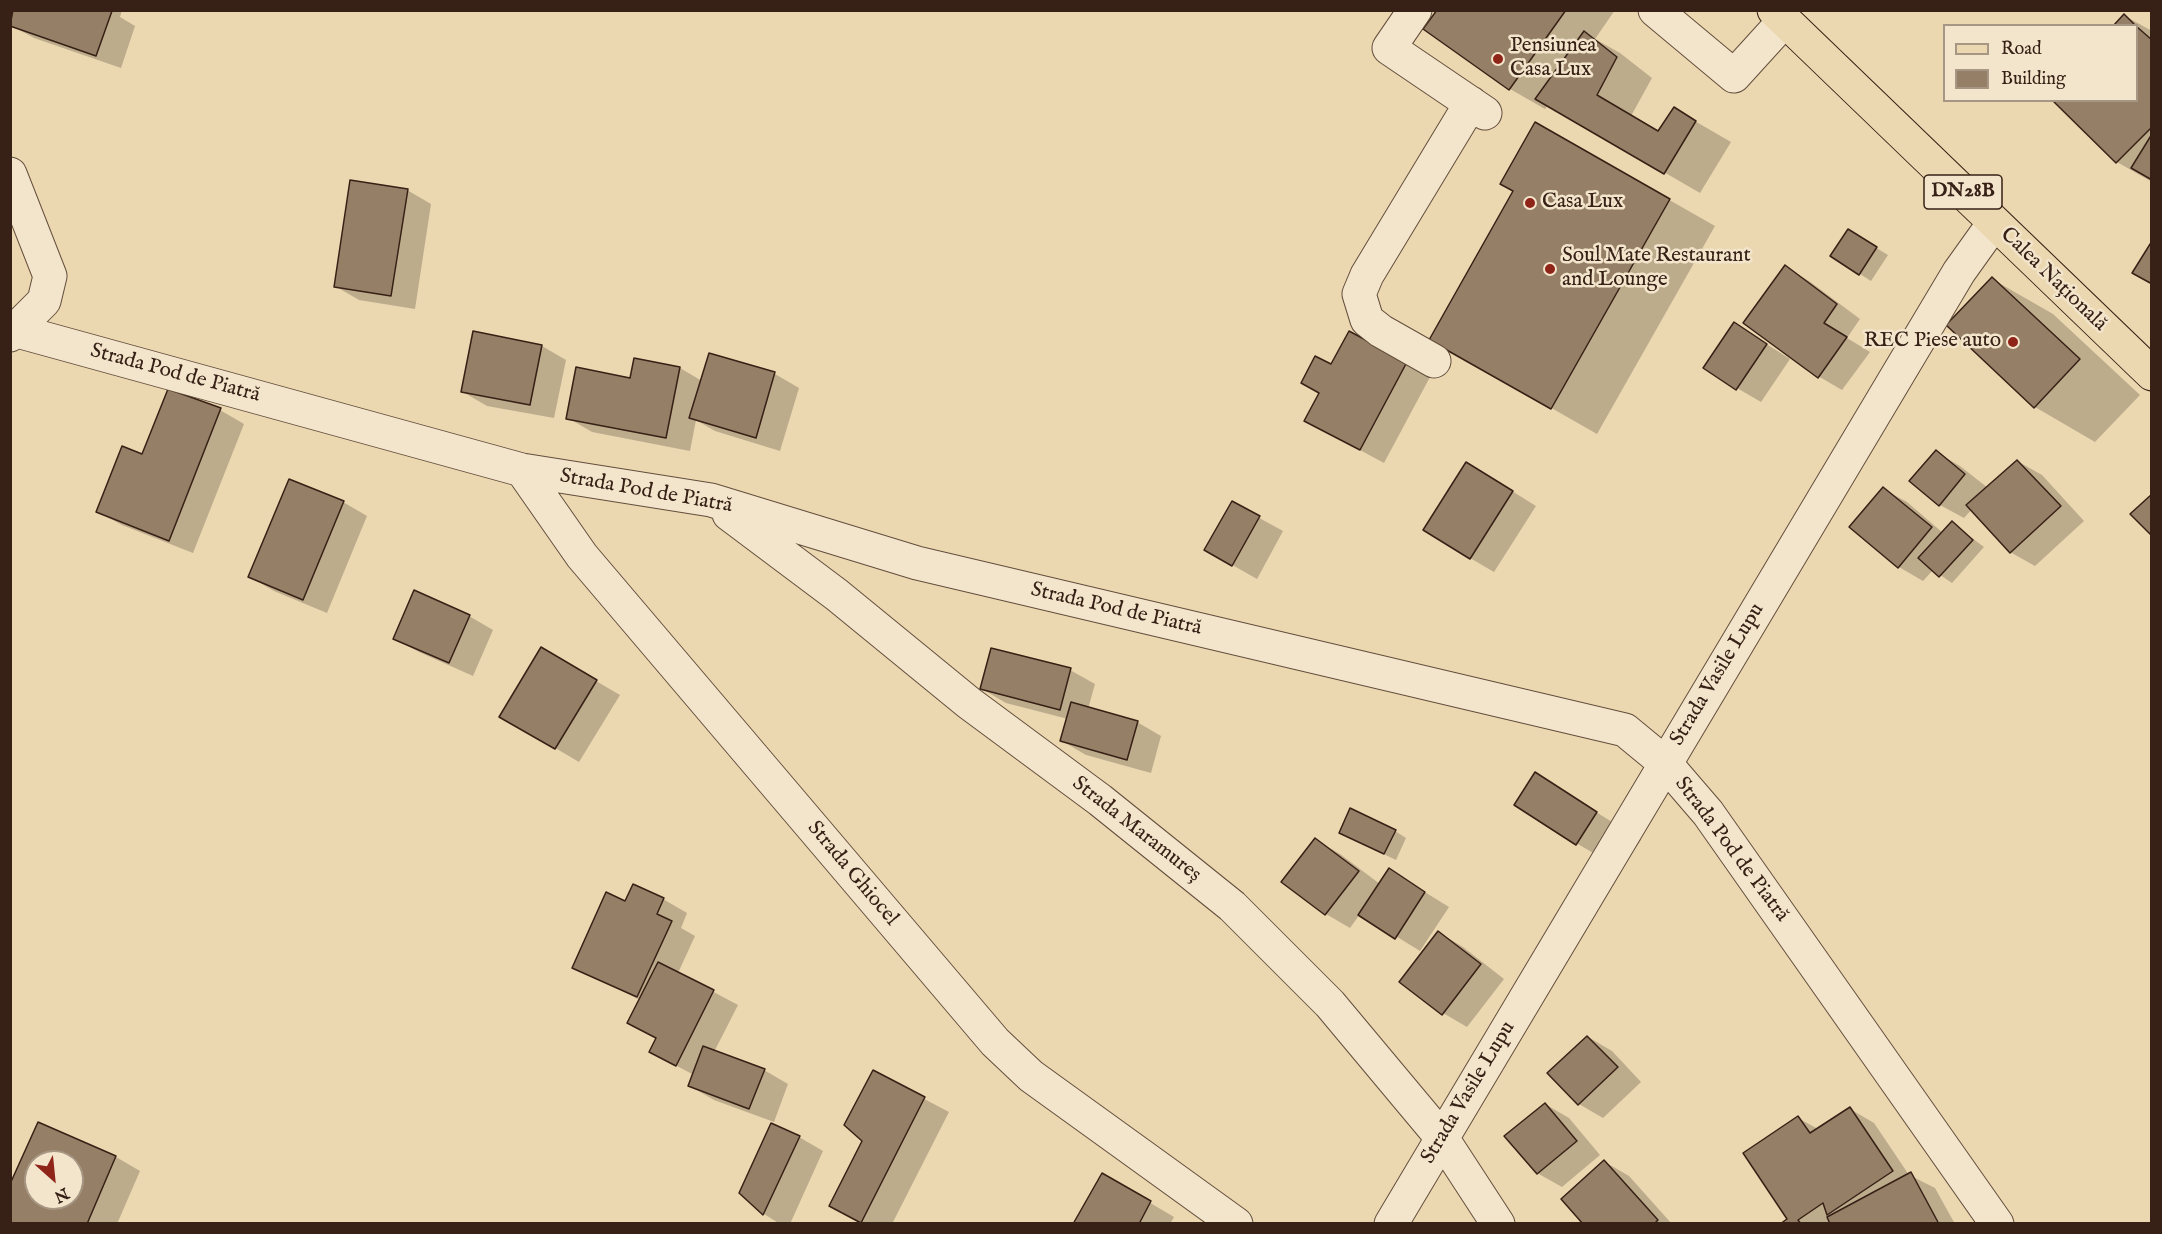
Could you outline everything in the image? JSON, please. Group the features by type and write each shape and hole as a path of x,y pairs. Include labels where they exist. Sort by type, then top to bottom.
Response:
{"main road":[{"name":"Calea Națională","path":"1779,16 2151,374"}],"street":[{"path":"1415,10 1389,48 1478,108 1367,275 1359,294 1367,320 1381,331 1434,361"},
{"path":"1655,10 1734,76 1779,16"},
{"path":"10,174 50,276 44,301 12,331"},
{"name":"Strada Vasile Lupu","path":"1391,1224 1959,272 1994,223"},
{"name":"Strada Pod de Piatră","path":"12,331 522,470 711,500 917,563 1624,730 1665,763 1708,813 1997,1224"},
{"name":"Strada Ghiocel","path":"522,470 582,556 995,1042 1031,1076 1236,1224"},
{"name":"Strada Maramureș","path":"711,500 837,595 969,703 1100,800 1232,906 1330,1004 1442,1138 1498,1224"}],"building":[{"path":"13,10 112,11 96,56 10,26"},
{"name":"Pensiunea Casa Lux","path":"1437,10 1566,10 1509,90 1423,29"},
{"path":"2124,14 2134,24 2115,24"},
{"path":"2138,28 2152,40 2152,127 2116,163 2054,102 2138,102"},
{"path":"1584,31 1617,57 1597,95 1658,131 1674,107 1696,121 1664,174 1535,99"},
{"name":"Soul Mate Restaurant and Lounge","path":"1535,122 1670,199 1551,409 1429,340 1513,191 1500,184"},
{"path":"2152,134 2152,180 2131,168"},
{"path":"350,180 408,189 391,296 334,287"},
{"path":"1848,229 1877,247 1859,275 1830,256"},
{"path":"2152,241 2152,284 2132,273"},
{"path":"1785,265 1837,304 1824,323 1847,337 1818,378 1743,323"},
{"name":"REC Piese auto","path":"1992,277 2080,359 2034,408 1946,325"},
{"path":"1734,322 1767,344 1736,390 1703,368"},
{"path":"473,331 542,345 530,405 461,392"},
{"path":"1349,331 1407,362 1360,450 1304,421 1319,393 1301,383 1315,356 1331,364"},
{"path":"709,353 775,372 756,438 689,418"},
{"path":"634,358 680,367 666,438 566,419 576,367 630,378"},
{"path":"168,389 221,408 169,541 96,512 122,446 142,454"},
{"path":"1936,450 1965,474 1939,506 1909,481"},
{"path":"2017,460 2061,506 2010,553 1966,505"},
{"path":"1466,462 1513,491 1470,559 1423,530"},
{"path":"289,479 344,501 303,600 248,577"},
{"path":"1883,487 1932,527 1898,568 1849,527"},
{"path":"2152,494 2152,536 2130,514"},
{"path":"1232,501 1260,516 1232,566 1204,550"},
{"path":"1952,521 1973,540 1939,577 1918,558"},
{"path":"414,590 470,615 449,663 393,639"},
{"path":"541,647 597,680 555,749 499,717"},
{"path":"991,648 1071,668 1060,710 980,689"},
{"path":"1071,702 1138,721 1127,760 1060,741"},
{"path":"1535,772 1597,812 1576,845 1514,805"},
{"path":"1350,808 1396,830 1384,854 1339,833"},
{"path":"1315,838 1359,871 1325,915 1281,882"},
{"path":"1389,868 1425,892 1395,939 1358,915"},
{"path":"633,884 664,898 657,914 672,921 637,997 572,968 606,892 625,901"},
{"path":"1438,931 1481,964 1442,1015 1399,982"},
{"path":"658,962 714,990 676,1066 649,1052 656,1038 627,1023"},
{"path":"1587,1036 1618,1067 1578,1105 1547,1073"},
{"path":"703,1046 765,1069 749,1109 688,1086"},
{"path":"873,1070 925,1097 861,1223 829,1206 862,1141 844,1125"},
{"path":"1545,1103 1577,1141 1537,1174 1504,1136"},
{"path":"1850,1107 1893,1171 1827,1215 1823,1203 1798,1220 1801,1224 1780,1224 1787,1219 1743,1153 1798,1116 1810,1133"},
{"path":"38,1122 116,1156 87,1224 10,1224 10,1184 24,1153 24,1210 84,1210 84,1150 25,1150"},
{"path":"771,1123 800,1136 763,1215 739,1193"},
{"path":"1604,1160 1658,1220 1654,1224 1583,1224 1561,1199"},
{"path":"1911,1172 1939,1224 1830,1224 1827,1217"},
{"path":"1102,1173 1151,1201 1139,1224 1073,1224"}],"place":[{"name":"Pensiunea Casa Lux","path":"1498,59"},
{"name":"Casa Lux","path":"1530,203"},
{"name":"Soul Mate Restaurant and Lounge","path":"1550,269"},
{"name":"REC Piese auto","path":"2013,342"}]}
